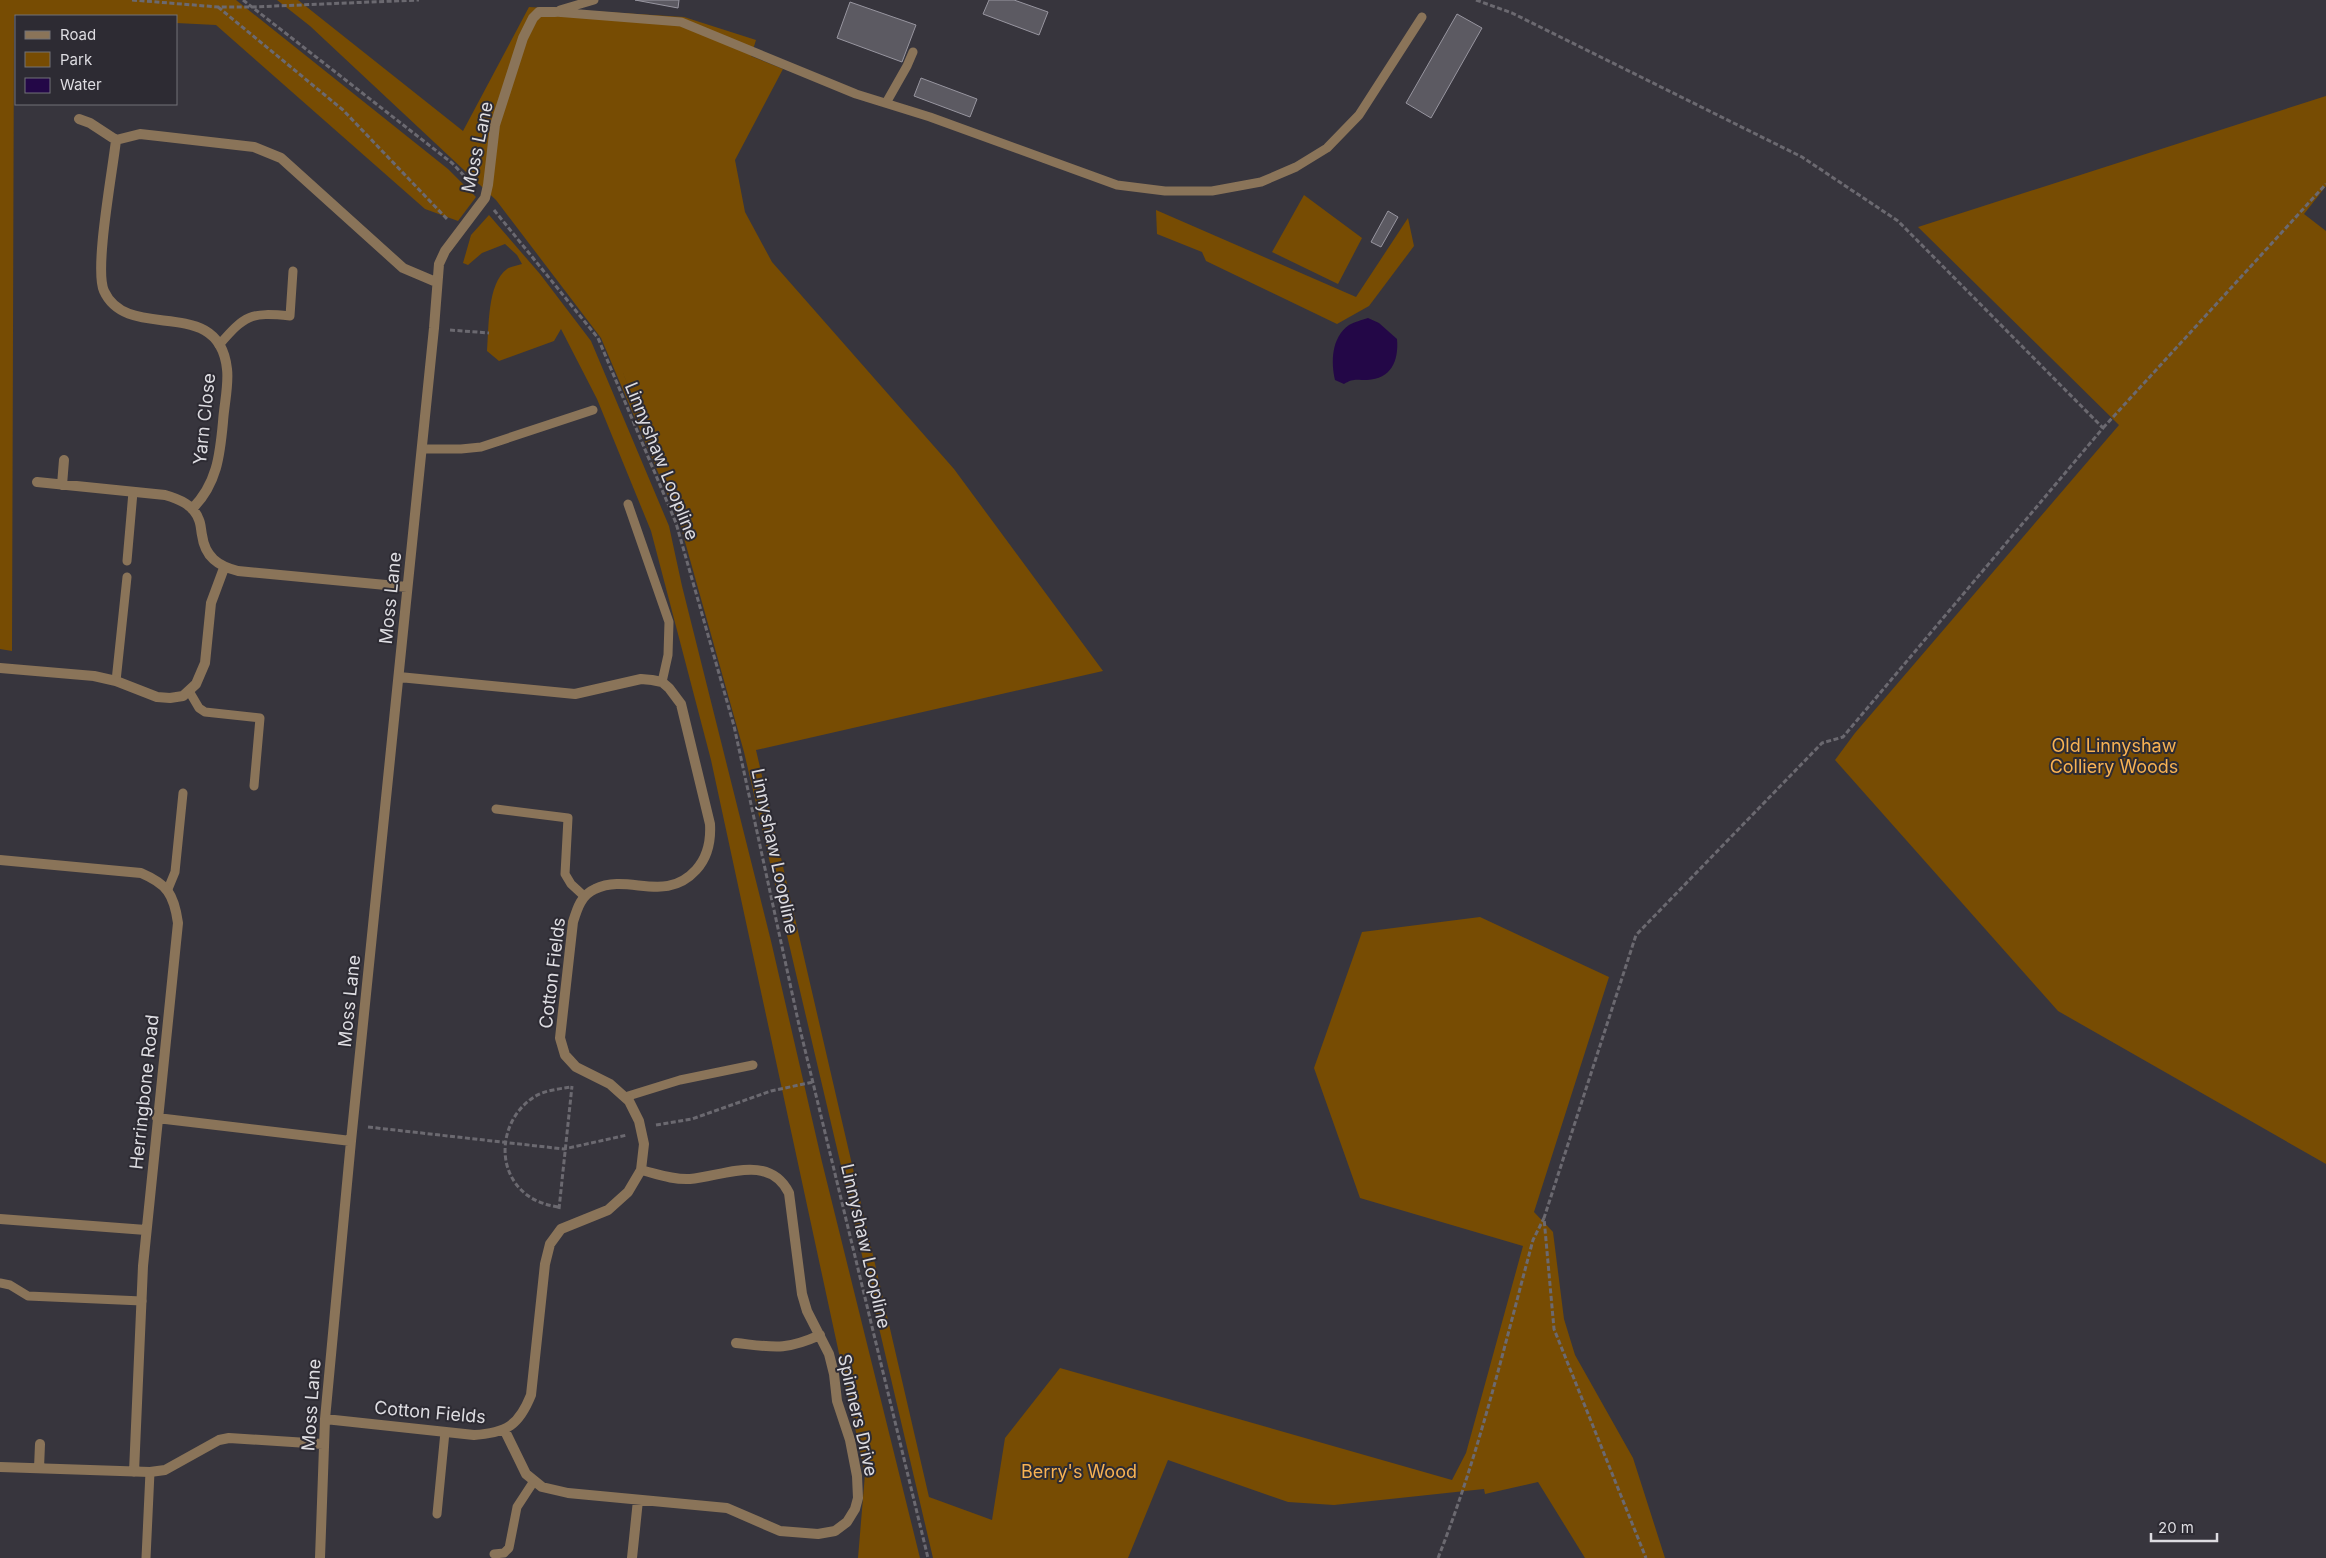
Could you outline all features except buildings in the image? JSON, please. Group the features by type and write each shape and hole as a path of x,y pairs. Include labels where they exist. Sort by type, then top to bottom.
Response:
{"street":[{"name":"Moss Lane","path":"320,1558 325,1419 351,1141 434,328 436,282 439,264 455,238 485,198 495,125 523,38 533,18 539,12 555,12"},
{"path":"79,119 90,123 116,140 140,134 254,147 281,158 404,268 436,282"},
{"name":"Yarn Close","path":"116,140 101,265 103,289 113,306 134,316 191,323 210,334 223,350 227,370 220,458 214,476 201,499 192,509"},
{"path":"62,485 64,460"},
{"path":"37,482 165,495 179,499 192,509 199,520 207,553 224,568 407,588"},
{"path":"0,668 94,676 116,681 157,697 170,698 182,696 196,684 205,663 211,603 224,568"},
{"path":"399,677 575,694 590,693 641,679 662,682 676,695 681,704 710,824 709,844 701,865 692,875 670,886 607,885 594,889 584,896"},
{"path":"0,860 140,873 156,880 168,889"},
{"name":"Herringbone Road","path":"134,1472 146,1230 178,923 176,905 168,889"},
{"name":"Cotton Fields","path":"325,1419 474,1435 494,1434 512,1426 524,1413 532,1395 545,1264 550,1244 562,1229 608,1210 628,1192 641,1170 644,1144 641,1129 629,1101 610,1084 584,1070 565,1056 560,1038 573,922 577,908 584,896"},
{"path":"157,1118 351,1141"},
{"name":"Spinners Drive","path":"534,1481 542,1487 568,1493 727,1508 780,1531 818,1534 835,1531 847,1522 855,1509 858,1498 857,1476 850,1440 837,1401 834,1374 829,1354 807,1311 802,1294 789,1193 777,1176 765,1171 751,1170 691,1178 674,1178 641,1170"},
{"path":"0,1218 146,1230"},
{"name":"Spinners Drive","path":"736,1343 779,1348 798,1345 820,1335"},
{"path":"504,1429 526,1474 534,1481"},
{"path":"0,1467 150,1472 165,1470 219,1440 229,1438 323,1444"},
{"path":"39,1468 40,1444"},
{"path":"632,1558 638,1500"}],"lane":[{"path":"555,12 594,0"},
{"path":"555,12 682,22 856,94 1117,185 1165,191 1212,191 1261,182 1296,167 1327,148 1359,115 1422,17"},
{"path":"886,103 913,52"},
{"path":"219,345 238,323 251,316 265,314 290,316 294,272"},
{"path":"422,449 481,447 593,410"},
{"path":"127,561 133,492"},
{"path":"628,504 669,622 668,655 662,682"},
{"path":"116,681 126,578"},
{"path":"189,691 199,708 205,712 260,718 254,786"},
{"path":"168,889 175,872 183,793"},
{"path":"496,809 568,818 565,874 571,884 584,896"},
{"path":"625,1097 680,1080 753,1065"},
{"path":"0,1283 10,1285 28,1296 142,1301"},
{"path":"437,1514 445,1432"},
{"path":"146,1558 150,1472"},
{"path":"494,1554 504,1553 509,1548 517,1507 534,1481"}],"path":[{"path":"132,0 218,7 419,0"},
{"name":"Linnyshaw Loopline","path":"243,0 452,163 485,198 598,338 676,524 734,726 813,1082 928,1558"},
{"path":"1476,0 1512,13 1802,157 1890,216 2103,428"},
{"path":"218,7 343,110 449,221 455,238"},
{"path":"1438,1558 1461,1500 1484,1426 1533,1240 1544,1218 1636,936 1822,743 1843,737 2103,428 2326,184"},
{"path":"434,328 489,334"},
{"path":"562,1229 558,1207 571,1087 584,1070"},
{"path":"353,1126 564,1149 641,1129 692,1119 771,1091 813,1082"},
{"path":"558,1207 542,1203 526,1195 512,1180 506,1163 504,1143 509,1125 522,1106 536,1096 553,1090 571,1087"},
{"path":"1544,1218 1554,1329 1646,1558"}],"green space":[{"path":"0,0 236,0 448,169 476,197 458,221 425,209 216,25 178,23 178,15 15,15 12,651 0,649"},
{"name":"Berry's Wood","path":"277,0 298,0 463,131 529,7 684,17 756,40 751,56 783,69 735,160 745,212 772,262 954,469 1103,671 756,750 929,1497 992,1520 1005,1438 1060,1368 1452,1480 1466,1453 1523,1246 1360,1198 1314,1068 1362,932 1480,917 1609,977 1534,1212 1553,1232 1564,1319 1575,1355 1633,1458 1665,1558 1585,1558 1538,1482 1485,1494 1484,1489 1334,1505 1288,1502 1168,1460 1128,1558 933,1558 744,752 680,524 601,338 496,200 310,26","holes":["621,368 660,463 660,464"]},
{"name":"Old Linnyshaw Colliery Woods","path":"2326,96 2326,186 2304,214 2326,231 2326,1164 2058,1011 1835,760 1855,733 2119,425 1918,227"},
{"path":"1304,195 1362,238 1338,284 1272,252"},
{"path":"1156,210 1356,297 1408,218 1414,246 1369,306 1337,324 1206,261 1202,252 1157,234"},
{"path":"489,215 540,274 591,341 669,526 682,586 771,941 822,1162 920,1558 858,1558 865,1474 711,760 651,531 597,399 561,329 554,341 499,361 487,351 490,307 496,285 500,276 507,269 522,264 517,255 505,244 482,253 468,265 463,263 471,235"}],"water":[{"path":"1368,318 1379,323 1397,339 1397,355 1392,367 1388,372 1375,379 1353,380 1344,384 1335,380 1333,358 1339,337 1349,325"}]}
